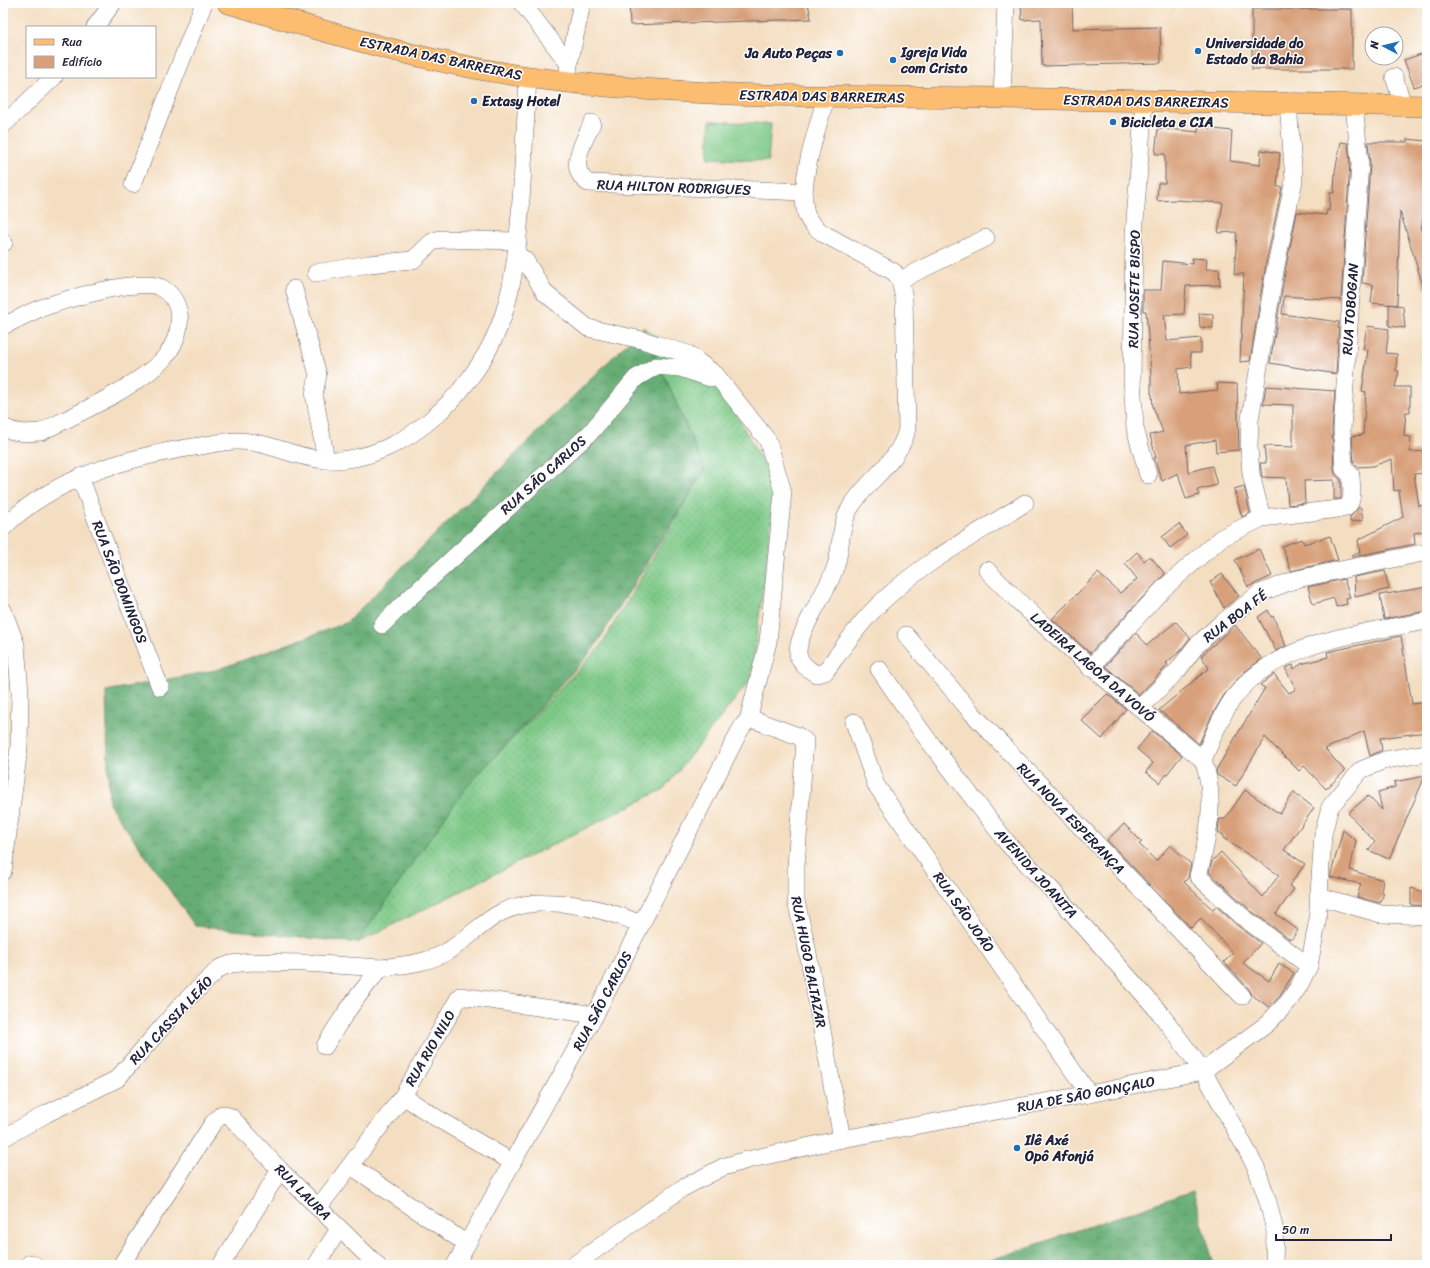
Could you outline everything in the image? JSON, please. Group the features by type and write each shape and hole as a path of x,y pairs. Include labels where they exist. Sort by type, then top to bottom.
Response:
{"main road":[{"name":"ESTRADA DAS BARREIRAS","path":"232,4 416,55 528,77 568,73 732,95 1002,98 1427,106"}],"street":[{"path":"96,26 113,3"},
{"path":"133,184 204,3"},
{"path":"522,3 568,73"},
{"path":"568,73 582,3"},
{"path":"1002,98 1006,3"},
{"path":"3,528 44,496 80,477 130,460 179,449 236,441 258,443 326,460 362,456 383,449 403,439 425,424 444,407 478,367 504,314 517,248 528,77"},
{"path":"1394,77 1403,105"},
{"path":"3,125 53,78"},
{"path":"826,97 805,179 804,205 808,217 814,227 824,234 886,267 900,280 904,299 907,429 905,438 898,451 849,509 842,529 839,555 835,570 804,632 797,653 804,666 816,674 825,672 854,634 886,597 936,559 1025,503"},
{"name":"RUA JOSETE BISPO","path":"1144,101 1134,234 1132,379 1135,428 1148,475"},
{"path":"1090,668 1163,589 1195,561 1222,538 1262,518 1251,474 1249,446 1250,419 1276,265 1294,180 1288,103"},
{"name":"RUA TOBOGAN","path":"1262,518 1346,508 1351,502 1352,475 1344,469 1342,430 1360,163 1354,104"},
{"name":"RUA HILTON RODRIGUES","path":"592,123 576,161 580,174 588,183 804,192"},
{"path":"900,280 986,238"},
{"path":"316,273 369,264 413,260 432,242 440,239 517,248"},
{"name":"RUA SÃO CARLOS","path":"455,1265 596,1015 641,924 744,726 768,642 783,492 768,441 716,375 688,354 642,340 588,328 545,293 517,248"},
{"path":"3,326 36,310 96,292 144,284 161,287 173,296 179,310 178,328 173,344 165,357 152,369 122,388 41,432 12,432 3,427"},
{"path":"294,289 318,375 314,394 326,460"},
{"name":"RUA SÃO CARLOS","path":"382,625 405,602 590,433 636,378 656,366 680,368 710,378 716,375"},
{"name":"RUA SÃO DOMINGOS","path":"80,477 160,687"},
{"name":"RUA BOA FÉ","path":"1140,708 1178,670 1196,646 1218,626 1260,593 1296,579 1427,552"},
{"name":"LADEIRA LAGOA DA VOVÓ","path":"987,570 1018,602 1090,668 1203,760"},
{"path":"3,610 16,645 20,692 19,748 3,871"},
{"path":"1309,966 1244,918 1198,876 1205,849 1211,798 1209,776 1203,760 1218,722 1233,699 1255,676 1280,659 1322,642 1427,621"},
{"name":"RUA NOVA ESPERANÇA","path":"906,635 977,719 1242,996"},
{"name":"AVENIDA JOANITA","path":"878,669 922,732 1009,845 1051,889 1160,1013 1203,1071 1256,1167 1268,1202 1275,1231 1274,1265"},
{"name":"RUA HUGO BALTAZAR","path":"744,726 757,720 798,736 805,741 796,866 796,901 808,955 842,1139"},
{"name":"RUA SÃO JOÃO","path":"854,722 876,785 1088,1094"},
{"name":"RUA DE SÃO GONÇALO","path":"574,1265 681,1189 723,1167 747,1160 842,1139 1088,1094 1203,1071 1267,1024 1288,1002 1300,986 1309,966 1317,924 1323,834 1330,808 1361,770 1385,760 1427,753"},
{"path":"1318,896 1381,914 1427,916"},
{"name":"RUA CASSIA LEÃO","path":"3,1138 46,1114 116,1079 183,1003 220,968 231,964 252,962 304,963 381,968 414,962 447,952 466,939 486,920 504,911 522,905 545,903 595,908 641,924"},
{"path":"325,1046 346,1012 381,968"},
{"name":"RUA RIO NILO","path":"318,1208 403,1096 460,996 596,1015"},
{"path":"403,1096 455,1130 512,1162"},
{"name":"RUA LAURA","path":"121,1265 213,1123 222,1114 231,1117 280,1170 377,1265"},
{"path":"351,1166 467,1244"},
{"path":"221,1265 280,1170"},
{"path":"316,1265 339,1229"}],"green space":[{"path":"710,121 771,124 768,161 708,158"},
{"path":"643,327 717,379 776,487 751,679 664,789 357,943 464,789 600,647 705,469"},
{"path":"643,327 705,469 592,651 464,790 357,943 195,926 109,804 106,691 216,670 346,623"},
{"path":"1193,1191 1214,1265 976,1265"}],"building":[{"path":"629,3 808,3 811,19 630,25"},
{"path":"1021,3 1072,3 1073,29 1160,27 1161,63 1042,66 1041,19 1022,20"},
{"path":"1252,9 1352,9 1352,69 1252,69"},
{"path":"1427,52 1427,83 1414,87 1404,60"},
{"path":"1198,127 1232,131 1230,161 1260,165 1261,150 1280,153 1277,187 1282,187 1266,263 1250,361 1240,362 1244,274 1234,274 1237,234 1235,232 1218,233 1223,203 1175,200 1157,201 1158,183 1165,183 1165,154 1155,154 1158,128 1198,132"},
{"path":"1407,139 1427,141 1427,195 1421,230 1427,228 1427,288 1424,289 1400,211 1397,305 1371,303 1373,285 1362,283 1370,164 1368,142 1407,142"},
{"path":"1341,142 1348,143 1350,163 1341,300 1284,296 1282,314 1339,322 1336,374 1270,363 1297,212 1326,215 1327,210 1329,211 1330,193 1334,193 1335,171"},
{"path":"1192,258 1207,259 1206,269 1219,269 1220,285 1186,286 1184,314 1164,315 1167,341 1201,338 1201,353 1190,353 1192,367 1178,369 1179,394 1218,390 1217,383 1237,384 1239,450 1216,452 1215,440 1186,445 1188,472 1212,466 1217,485 1197,490 1199,495 1186,499 1178,473 1162,481 1154,458 1156,458 1150,435 1163,432 1153,407 1151,394 1151,374 1146,311 1143,311 1143,290 1161,290 1163,261 1192,264"},
{"path":"1389,304 1403,306 1405,328 1389,326"},
{"path":"1199,313 1213,314 1213,328 1200,327"},
{"path":"1367,326 1389,329 1386,353 1397,354 1396,371 1399,371 1395,387 1410,387 1410,412 1406,412 1404,436 1411,437 1410,452 1427,451 1427,473 1414,474 1419,506 1427,504 1427,522 1424,523 1425,531 1414,533 1415,544 1352,557 1352,554 1360,553 1358,540 1403,517 1399,490 1394,491 1392,459 1373,466 1357,467 1354,464 1352,436 1363,435 1366,392 1362,391 1368,350 1363,349"},
{"path":"1266,386 1335,391 1332,430 1334,470 1335,474 1341,480 1341,499 1334,499 1334,480 1304,481 1305,503 1288,505 1286,478 1262,477 1260,463 1266,463 1264,446 1293,447 1293,405 1263,404"},
{"path":"1244,486 1250,513 1242,517 1234,489"},
{"path":"1359,507 1361,508 1363,520 1350,522 1350,517"},
{"path":"1179,524 1187,535 1170,548 1162,537"},
{"path":"1330,536 1338,560 1291,571 1282,546 1302,539 1304,544"},
{"path":"1259,549 1272,576 1248,587 1235,560"},
{"path":"1137,552 1144,561 1150,556 1165,574 1090,653 1052,619 1098,573 1120,593 1137,579 1125,563"},
{"path":"1385,571 1389,589 1355,597 1354,577"},
{"path":"1222,574 1239,596 1224,608 1210,582"},
{"path":"1344,579 1350,598 1346,599 1347,604 1336,607 1334,598 1313,604 1308,587"},
{"path":"1427,587 1427,611 1384,619 1380,595"},
{"path":"1268,610 1271,617 1273,616 1286,646 1276,651 1258,617"},
{"path":"1176,622 1190,638 1178,653 1166,663 1168,665 1139,695 1105,666 1136,633 1147,645"},
{"path":"1235,625 1262,659 1243,673 1224,695 1211,717 1199,744 1159,710 1209,668 1201,656"},
{"path":"1401,636 1412,704 1427,702 1427,732 1380,738 1382,750 1370,756 1364,731 1325,749 1345,771 1326,789 1304,766 1299,771 1265,737 1236,786 1217,775 1216,770 1265,688 1260,685 1274,674 1289,693 1296,689 1285,668 1293,665 1294,669 1301,664 1328,657 1327,652"},
{"path":"1107,694 1126,709 1102,739 1081,720"},
{"path":"1152,731 1182,755 1160,783 1146,772 1153,763 1137,749"},
{"path":"1425,776 1389,859 1368,850 1375,842 1348,813 1368,796 1382,810 1378,792 1395,787 1394,782"},
{"path":"1245,790 1280,814 1294,792 1314,808 1284,850 1305,864 1289,886 1294,889 1276,914 1298,930 1291,940 1250,910 1209,872 1212,861 1221,852 1263,897 1279,875 1223,838 1224,835 1218,833 1219,819 1225,819"},
{"path":"1124,824 1142,842 1139,844 1156,861 1170,845 1191,864 1188,878 1184,882 1213,910 1216,906 1238,926 1261,943 1243,963 1269,981 1279,964 1294,973 1279,997 1269,1007 1252,995 1249,989 1224,962 1233,953 1201,918 1191,928 1107,840"},
{"path":"1343,830 1356,841 1350,870 1383,880 1381,892 1384,893 1380,903 1357,897 1361,884 1330,877"},
{"path":"1411,888 1427,893 1427,906 1411,905"}],"place":[{"name":"Universidade do Estado da Bahia","path":"1198,51"},
{"name":"Ja Auto Peças","path":"840,53"},
{"name":"Igreja Vida com Cristo","path":"893,60"},
{"name":"Extasy Hotel","path":"474,101"},
{"name":"Bicicleta e CIA","path":"1113,122"},
{"name":"Ilê Axé Opô Afonjá","path":"1017,1148"}]}
